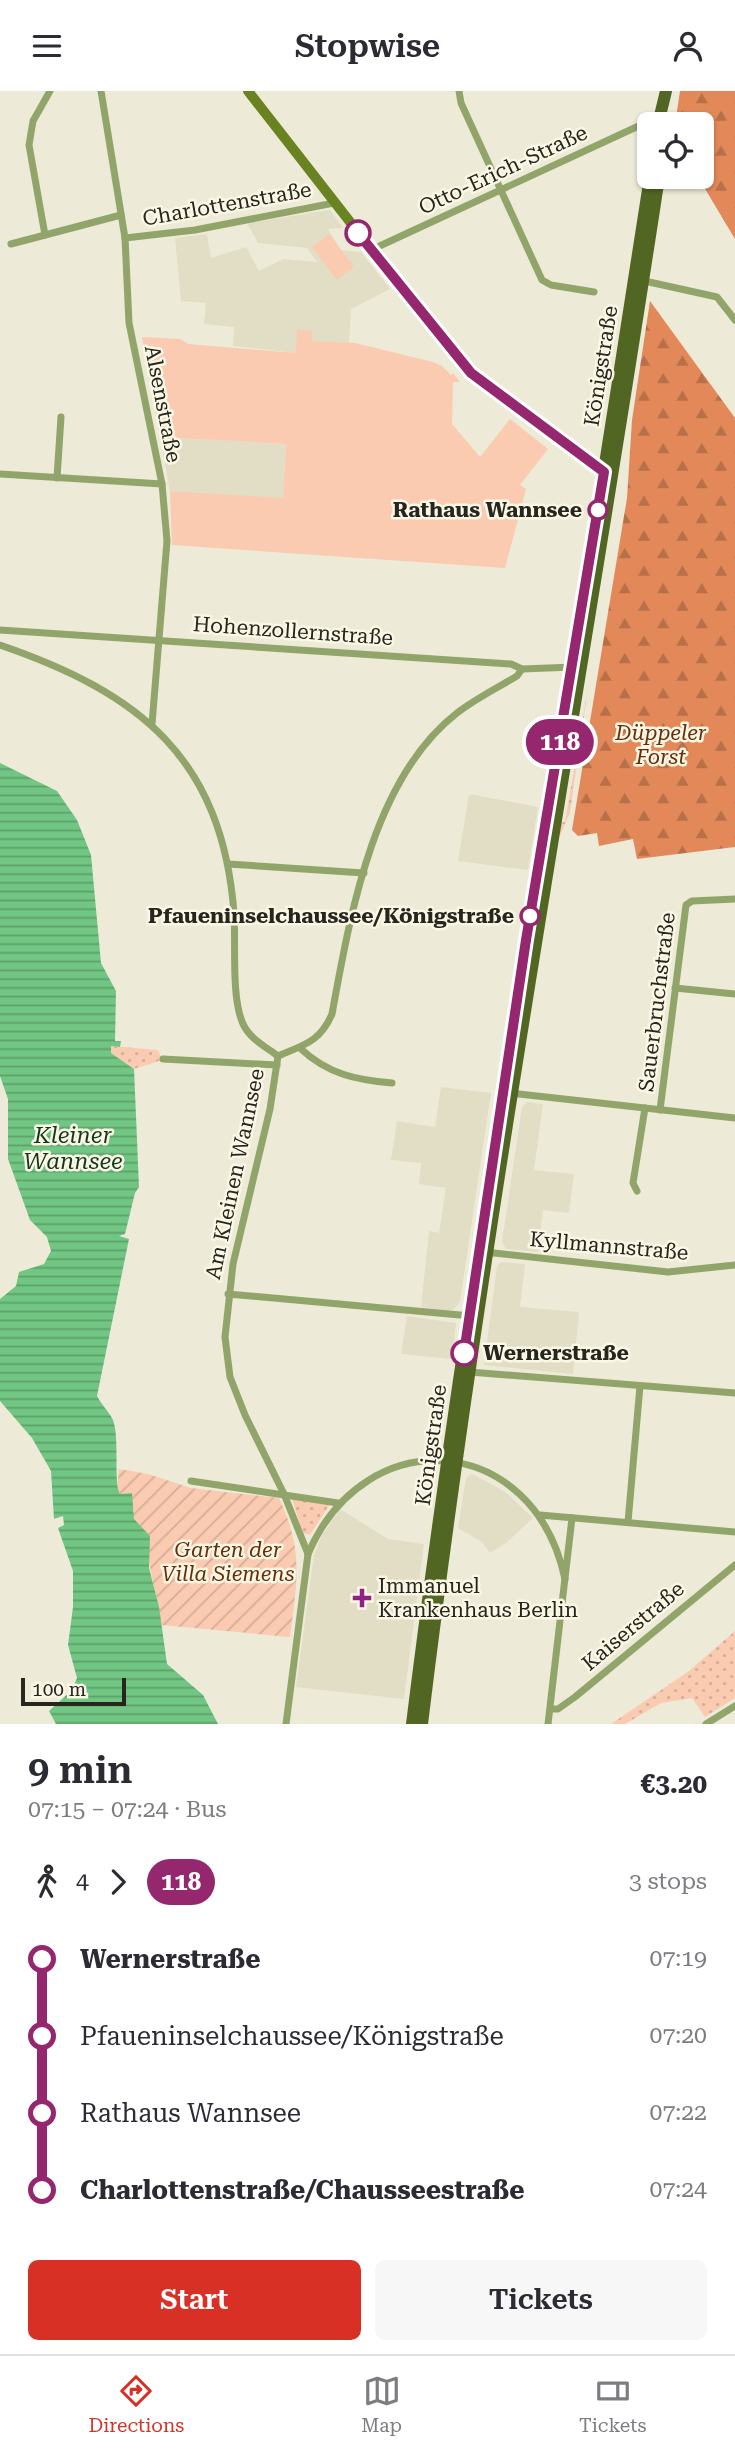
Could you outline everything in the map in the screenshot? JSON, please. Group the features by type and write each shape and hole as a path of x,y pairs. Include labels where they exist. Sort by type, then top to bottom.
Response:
{"main road":[{"path":"662,112 668,91"},
{"path":"667,112 668,91"},
{"name":"Königstraße","path":"412,1724 507,1093 578,667 638,280 649,189"},
{"name":"Königstraße","path":"638,280 657,189"},
{"name":"Königstraße","path":"422,1724 453,1463"}],"street":[{"path":"45,235 29,145 33,121 50,91"},
{"name":"Alsenstraße","path":"101,91 125,238 129,323 162,484 167,546 152,724"},
{"path":"248,91 371,250 471,373 608,473"},
{"path":"459,91 461,103 542,280 551,285 594,292"},
{"name":"Otto-Erich-Straße","path":"371,250 637,127"},
{"name":"Charlottenstraße","path":"125,238 195,229 334,203"},
{"path":"12,244 121,215"},
{"path":"638,280 717,297 735,320"},
{"path":"57,478 61,417"},
{"path":"0,474 162,484"},
{"name":"Hohenzollernstraße","path":"0,631 511,663 522,669 578,667"},
{"name":"Am Kleinen Wannsee","path":"0,645 88,682 152,724 175,747 208,799 220,827 234,911 239,1009 244,1025 252,1036 277,1061 270,1109 247,1199 228,1294 225,1337 230,1377 245,1416 284,1494 308,1555 286,1724"},
{"path":"163,1059 277,1061 319,1037 332,1014 364,873 392,800 430,739 457,713 517,676 522,669"},
{"path":"228,863 364,873"},
{"name":"Sauerbruchstraße","path":"660,1110 686,905 692,901 735,899"},
{"path":"675,988 735,994"},
{"path":"301,1049 331,1071 352,1078 392,1083"},
{"path":"507,1093 735,1118"},
{"path":"637,1191 633,1183 645,1108"},
{"name":"Kyllmannstraße","path":"484,1252 668,1272 735,1265"},
{"path":"228,1294 474,1316"},
{"path":"466,1372 735,1393"},
{"path":"628,1522 640,1386"},
{"path":"308,1555 317,1534 338,1503 363,1483 389,1470 412,1464 453,1463 496,1476 516,1489 540,1515 557,1547 565,1579"},
{"path":"191,1482 338,1503"},
{"path":"540,1515 735,1532"},
{"path":"548,1724 572,1517"},
{"name":"Kaiserstraße","path":"551,1709 558,1709 575,1697 735,1565"},
{"path":"706,1724 735,1706"}],"shaded area":[{"path":"330,210 343,228 328,229 341,250 361,252 390,289 351,309 349,343 312,341 297,330 295,353 233,346 234,327 204,324 206,303 181,301 175,238 207,234 211,258 246,247 259,271 283,259 317,262 307,248 258,243 247,223"},
{"path":"160,437 286,444 283,499 170,491"},
{"path":"469,794 538,807 528,870 458,861"},
{"path":"441,1087 491,1093 460,1302 453,1310 446,1311 421,1307 429,1231 439,1233 446,1188 419,1184 421,1163 391,1160 397,1121 435,1127"},
{"path":"527,1102 543,1104 534,1170 574,1174 569,1213 543,1210 538,1252 506,1249 502,1242 522,1107"},
{"path":"501,1262 525,1264 520,1307 579,1312 573,1374 484,1365 497,1266"},
{"path":"407,1316 456,1323 452,1359 401,1354"},
{"path":"472,1474 504,1491 533,1518 506,1543 490,1553 482,1542 458,1528 466,1478"},
{"name":"Immanuel Krankenhaus Berlin","path":"340,1509 388,1539 424,1544 404,1699 296,1687 314,1555 321,1537"}],"green space":[{"path":"680,91 735,91 735,239 705,189 714,189 714,112 677,112"},
{"path":"329,234 354,267 337,280 312,247"},
{"name":"Düppeler Forst","path":"650,301 735,418 735,847 637,859 633,839 599,846 597,833 578,836 572,830 627,498 632,420"},
{"path":"297,330 312,331 312,341 355,343 433,362 451,375 453,373 460,382 453,382 452,424 480,457 510,419 548,449 520,485 526,489 505,568 172,545 170,491 283,498 286,444 160,437 142,337 180,339 188,344 295,353"},
{"path":"589,682 570,812 560,836 560,823 565,822"},
{"path":"111,1046 158,1050 162,1060 134,1069 111,1053"},
{"name":"Garten der Villa Siemens","path":"119,1469 148,1474 191,1488 279,1498 287,1517 295,1551 296,1582 290,1637 161,1625 148,1556 133,1516 134,1510 117,1490"},
{"path":"292,1499 330,1504 310,1535 303,1533"},
{"path":"735,1631 735,1698 705,1717 692,1698 661,1703 625,1724 611,1724 689,1671"}],"water":[{"name":"Kleiner Wannsee","path":"0,763 57,791 77,820 91,855 101,963 116,991 115,1041 121,1041 120,1047 111,1046 111,1053 134,1069 139,1187 135,1193 125,1234 119,1236 129,1239 97,1396 113,1420 115,1428 120,1494 132,1493 134,1519 150,1536 149,1568 159,1607 167,1664 203,1695 218,1724 56,1724 49,1711 72,1690 77,1678 68,1645 73,1607 73,1571 58,1528 64,1525 63,1516 54,1519 51,1471 32,1438 0,1401 0,1299 16,1286 19,1272 44,1264 51,1251 47,1237 30,1220 8,1159 8,1099 0,1076"}],"bus line":[{"name":"118","path":"358,233 436,333 471,373 604,472 572,677 526,940 464,1353"}],"place":[{"name":"Rathaus Wannsee","path":"598,510"},
{"name":"Pfaueninselchaussee/Königstraße","path":"530,916"},
{"name":"Wernerstraße","path":"464,1353"},
{"name":"Immanuel Krankenhaus Berlin","path":"362,1598"}]}
